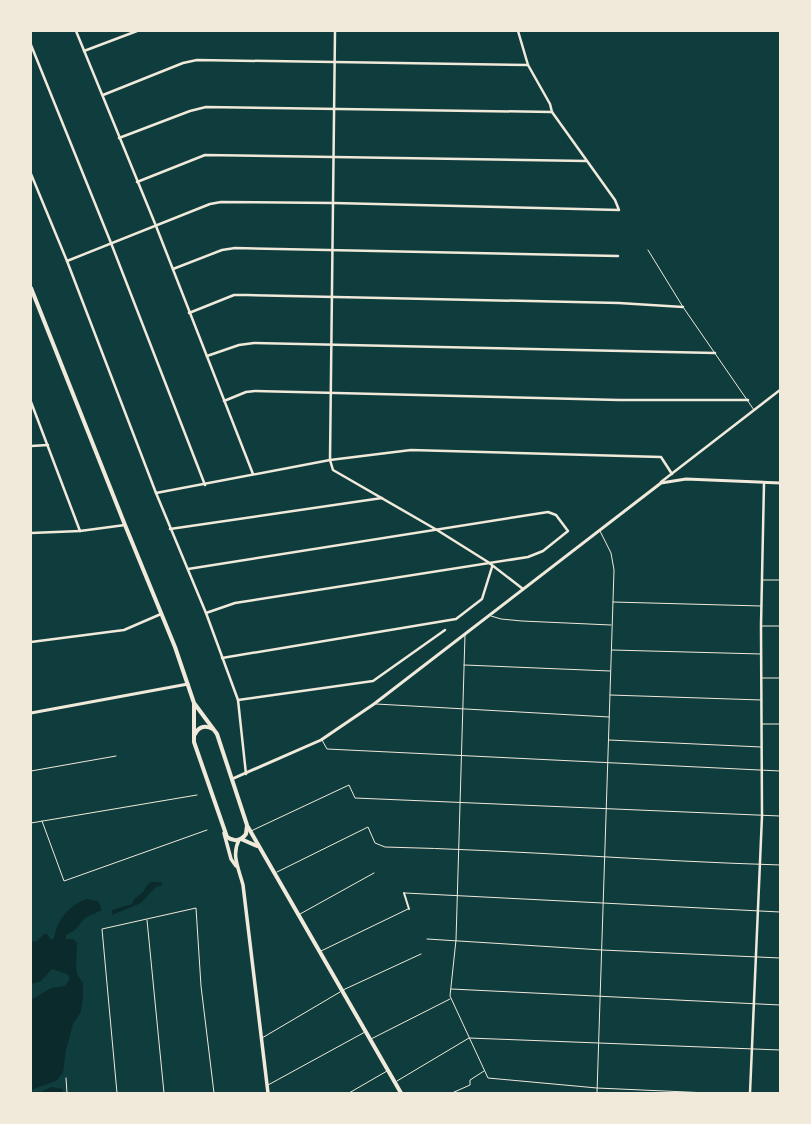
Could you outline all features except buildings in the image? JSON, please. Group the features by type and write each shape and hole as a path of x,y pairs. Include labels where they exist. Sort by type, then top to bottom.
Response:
{"main road":[{"path":"31,288 162,614 188,684 194,703 194,742 231,859 239,870"},
{"path":"194,703 217,734 247,825 257,846 401,1093"},
{"path":"195,734 199,729 204,727 213,729"},
{"path":"247,825 247,832 240,840 234,852 243,885 268,1093"},
{"path":"224,833 230,840 240,840 257,846"}],"street":[{"path":"76,31 156,226 253,475"},
{"path":"84,51 137,31"},
{"path":"335,31 332,393 330,460 333,470 437,530 488,562 492,567 523,589"},
{"path":"67,261 210,204 222,202 334,203 619,210 615,200 552,112 550,104 528,65 518,31"},
{"path":"31,45 111,243 205,485"},
{"path":"103,95 183,62 197,60 528,65"},
{"path":"119,138 190,111 206,107 552,112"},
{"path":"137,182 205,155 586,161"},
{"path":"31,174 67,261 170,529 206,613 238,700 246,774"},
{"path":"173,269 222,250 236,248 618,256"},
{"path":"189,313 234,296 619,303 683,307"},
{"path":"207,356 239,345 254,343 332,346 716,353"},
{"path":"232,779 321,740 374,704 780,390"},
{"path":"224,401 246,392 619,400 748,400"},
{"path":"31,402 80,531"},
{"path":"31,446 48,445"},
{"path":"156,493 205,485 330,460 411,450 661,457 672,474"},
{"path":"661,483 686,479 780,484"},
{"path":"750,1093 756,912 762,816 761,626 764,483"},
{"path":"170,529 382,498"},
{"path":"188,569 552,512 568,531 543,552 528,557 488,562 235,603 206,613"},
{"path":"31,532 80,531 125,525"},
{"path":"222,658 456,619 482,599 492,567"},
{"path":"31,642 124,630 162,614"},
{"path":"238,700 373,681 445,630"},
{"path":"31,713 188,684"},
{"path":"404,893 409,908"}],"lane":[{"path":"648,250 683,307 754,410"},
{"path":"597,1093 613,602 612,560 600,530"},
{"path":"762,580 780,580"},
{"path":"613,602 762,606"},
{"path":"490,615 501,619 522,621 612,625"},
{"path":"761,626 780,626"},
{"path":"465,634 456,940 451,999 484,1071 488,1078 597,1088 709,1093"},
{"path":"611,650 762,654"},
{"path":"464,665 611,671"},
{"path":"762,678 780,678"},
{"path":"610,695 762,700"},
{"path":"374,704 609,717"},
{"path":"762,724 780,724"},
{"path":"321,740 327,749 780,771"},
{"path":"608,740 762,747"},
{"path":"31,771 116,756"},
{"path":"250,831 349,785 355,798 606,810 780,816"},
{"path":"31,823 197,795"},
{"path":"42,821 64,881 206,830"},
{"path":"274,874 368,827 375,843 385,847 458,849 605,858 780,865"},
{"path":"298,915 374,873"},
{"path":"404,893 756,912 780,912"},
{"path":"117,1093 102,929 196,908 201,986 214,1093"},
{"path":"319,952 409,908"},
{"path":"147,920 164,1093"},
{"path":"427,939 602,950 780,958"},
{"path":"262,1039 342,991 421,954"},
{"path":"451,989 780,1005"},
{"path":"370,1040 451,999"},
{"path":"267,1086 365,1032"},
{"path":"395,1082 469,1038 780,1050"},
{"path":"349,1093 388,1070"},
{"path":"452,1093 470,1085 470,1080 484,1071"},
{"path":"66,1078 67,1093"}],"water":[{"path":"152,882 162,882 162,885 156,887 141,903 112,915 112,910 132,904 134,899 143,892 148,884"},
{"path":"87,899 98,901 102,910 85,918 74,931 66,935 66,939 73,939 77,943 77,974 83,983 81,1012 73,1024 66,1050 63,1073 56,1081 31,1090 31,1000 51,988 65,986 70,978 67,974 52,969 41,981 31,984 31,942 37,941 44,934 47,934 51,940 54,938 61,919 69,909"},
{"path":"51,1087 63,1089 62,1093 39,1093"}]}
